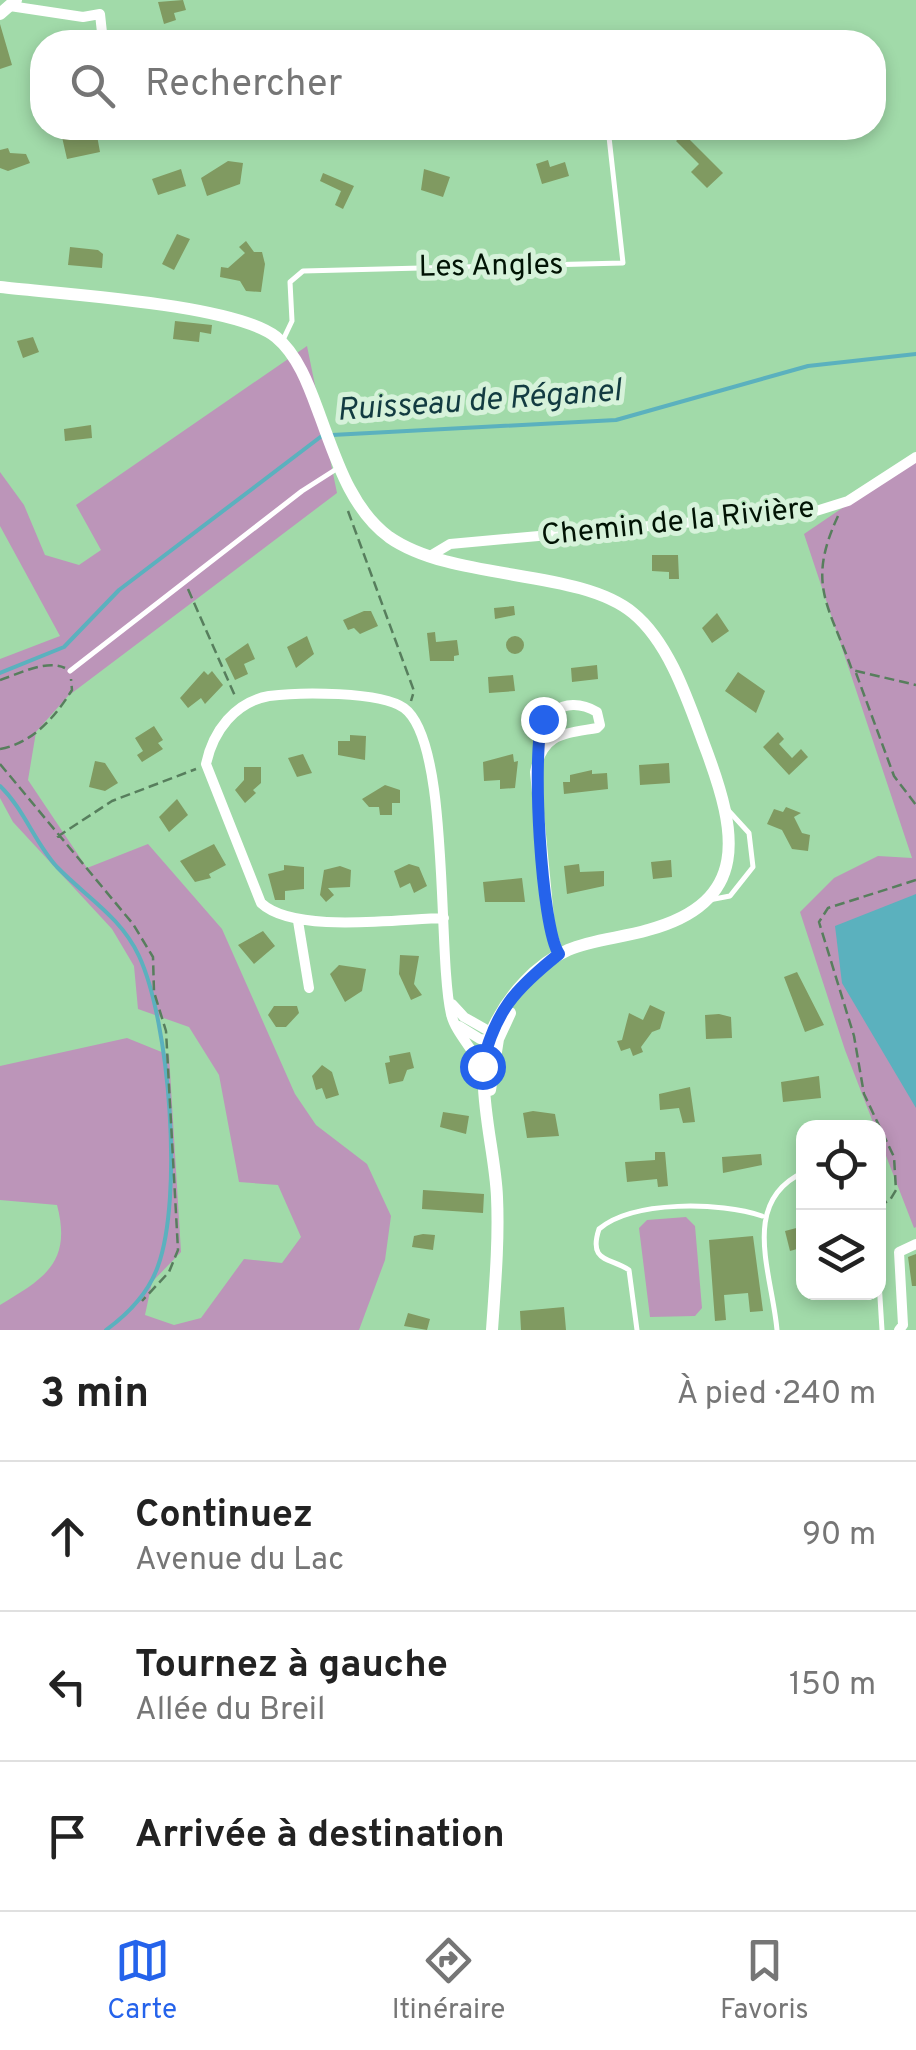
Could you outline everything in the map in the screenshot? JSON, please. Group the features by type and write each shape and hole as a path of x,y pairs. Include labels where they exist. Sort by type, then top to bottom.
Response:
{"street":[{"path":"9,6 83,17 100,14 102,30"},
{"path":"0,287 223,315 262,328 281,342 304,376 355,498 379,528 430,556 593,594 636,615 653,635 684,695 726,808 731,849 724,873 706,899 660,927 587,943 559,954 535,973 520,985 492,1036 482,1066"},
{"name":"Chemin de la Rivière","path":"430,556 450,544 816,511 838,505 916,457"},
{"path":"444,918 298,920 273,914 260,903 206,764 210,745 240,707 254,699 284,694 391,701 407,710 424,742 434,798 444,918 450,998 456,1024 482,1066 488,1106 498,1197 492,1330"},
{"path":"539,753 551,738 600,726 597,712 589,707 554,709 543,719 537,735 539,753 534,772 550,928 559,954"},
{"path":"298,920 309,988"},
{"path":"450,998 464,1017 492,1036"},
{"path":"456,1024 492,1036"},
{"path":"488,1106 492,1036"},
{"path":"900,1330 904,1324 899,1252 916,1244"}],"lane":[{"name":"Les Angles","path":"281,342 292,322 290,282 303,271 623,264 609,140"},
{"path":"70,671 302,491 340,467"},
{"path":"706,899 730,896 753,867 750,834 744,822 726,808"},
{"path":"777,1330 762,1216 770,1199 796,1178"},
{"path":"636,1330 629,1270 605,1262 598,1251 600,1229 628,1213 681,1207 716,1206 762,1216"},
{"path":"880,1300 882,1330"}],"path":[{"path":"342,498 414,692 407,710"},
{"path":"838,505 819,570 835,629 856,672 856,684 894,776 916,805"},
{"path":"184,582 240,707"},
{"path":"0,680 58,664 70,671 72,690 46,726 12,746 0,748"},
{"path":"856,672 916,685"},
{"path":"0,764 16,778 57,837 133,924 153,957 154,992 166,1031 178,1250 168,1272 142,1301"},
{"path":"57,837 112,801 206,764"},
{"path":"876,1120 864,1094 854,1036 819,922 828,908 916,880"},
{"path":"886,1140 894,1157 896,1190 886,1202"}],"shaded area":[{"path":"307,346 337,493 68,696 36,732 28,780 87,868 148,844 222,929 295,1094 316,1125 367,1164 391,1216 385,1260 359,1330 0,1330 0,1305 42,1277 51,1266 61,1241 61,1225 57,1205 0,1200 0,1066 127,1038 169,1055 181,1252 152,1282 145,1315 174,1325 201,1318 244,1259 282,1263 301,1237 278,1185 239,1182 219,1075 189,1027 138,1009 134,966 112,929 13,822 0,798 0,659 60,636 0,526 0,472 24,505 45,555 79,565 101,550 76,505"},
{"path":"916,458 914,1228 886,1156 886,1120 872,1120 800,912 834,878 878,856 912,858 804,534"},
{"path":"686,1217 695,1226 702,1308 695,1316 650,1317 639,1228 647,1220"}],"water":[{"path":"916,894 916,1108 842,983 835,926"}],"building":[{"path":"183,0 186,10 174,13 176,20 164,24 158,2"},
{"path":"0,24 12,65 0,69"},
{"path":"63,140 98,140 100,152 67,159"},
{"path":"690,140 723,173 707,188 691,172 699,164 676,141"},
{"path":"8,148 10,153 26,154 30,163 8,171 0,168 0,150"},
{"path":"548,160 550,167 565,162 569,176 542,184 536,164"},
{"path":"228,161 243,163 240,184 207,196 201,178"},
{"path":"181,169 186,186 158,195 152,179"},
{"path":"424,169 450,177 443,197 421,190"},
{"path":"323,173 354,186 343,209 335,205 341,191 320,181"},
{"path":"177,234 190,239 174,270 162,264"},
{"path":"246,241 254,252 262,252 265,264 261,292 246,291 240,281 220,277 221,267 228,268 245,253 239,247"},
{"path":"70,247 98,250 103,254 102,268 68,265"},
{"path":"175,321 212,325 211,334 200,332 199,342 173,339"},
{"path":"33,337 39,352 23,358 17,341"},
{"path":"91,425 92,438 65,441 64,429"},
{"path":"652,555 678,555 679,579 669,579 669,572 652,571"},
{"path":"514,606 515,615 495,619 494,608"},
{"path":"371,611 378,626 360,634 354,628 348,630 343,620"},
{"path":"717,613 729,631 712,643 702,628"},
{"path":"435,632 436,642 457,640 459,655 454,656 454,661 430,661 427,633"},
{"path":"307,636 314,654 296,668 287,647"},
{"path":"515,636 524,645 515,654 506,645"},
{"path":"248,643 255,659 244,664 248,674 235,680 225,659"},
{"path":"597,665 598,679 572,682 571,668"},
{"path":"204,671 208,675 212,671 223,685 205,704 201,698 188,708 180,698"},
{"path":"738,672 765,691 756,713 725,691"},
{"path":"513,675 515,691 489,693 488,677"},
{"path":"154,726 163,740 158,743 163,749 142,762 137,755 143,751 135,738"},
{"path":"778,732 784,739 779,744 792,758 801,749 808,757 789,775 763,747"},
{"path":"350,735 366,736 365,760 338,755 338,741 350,741"},
{"path":"303,754 312,773 297,777 288,758"},
{"path":"513,754 514,762 518,761 515,788 500,789 500,780 484,781 483,762"},
{"path":"95,761 105,763 118,783 105,791 89,787"},
{"path":"669,763 670,783 640,785 639,765"},
{"path":"244,767 261,767 261,783 245,803 235,790 244,780"},
{"path":"592,770 592,774 607,773 608,789 564,794 563,782 570,782 570,775"},
{"path":"385,785 400,790 400,803 392,803 392,815 380,815 379,807 369,807 362,799"},
{"path":"177,799 188,815 169,832 159,817"},
{"path":"786,807 801,813 794,817 802,833 810,835 808,851 792,849 782,830 767,824 774,809 783,812"},
{"path":"214,844 226,865 209,874 211,878 195,882 180,861"},
{"path":"671,860 672,877 653,879 651,862"},
{"path":"409,864 419,867 427,886 414,893 410,883 400,888 394,871"},
{"path":"579,864 580,872 604,871 604,886 567,894 564,866"},
{"path":"284,865 304,867 304,889 285,891 285,900 275,900 268,874 284,870"},
{"path":"340,866 351,870 350,887 328,888 334,895 326,902 320,895 324,870"},
{"path":"522,878 525,902 485,902 483,882"},
{"path":"263,931 275,946 254,964 238,945"},
{"path":"400,955 419,956 414,984 422,995 411,1000 399,974"},
{"path":"339,965 366,969 362,991 345,1002 330,974"},
{"path":"797,972 824,1025 805,1032 784,977"},
{"path":"650,1005 665,1012 660,1029 652,1032 641,1047 643,1052 633,1056 630,1048 621,1051 617,1041 622,1040 629,1013 643,1020"},
{"path":"274,1006 297,1006 299,1013 286,1027 276,1027 268,1015"},
{"path":"705,1015 731,1017 732,1038 706,1039"},
{"path":"410,1052 414,1068 407,1070 403,1081 389,1084 385,1063 390,1062 389,1056"},
{"path":"322,1065 332,1072 339,1095 326,1099 322,1088 316,1090 312,1076"},
{"path":"819,1076 821,1098 783,1102 781,1082"},
{"path":"690,1087 695,1122 683,1123 679,1108 660,1110 659,1094"},
{"path":"443,1112 469,1116 466,1134 440,1127"},
{"path":"523,1113 555,1114 559,1136 527,1138"},
{"path":"655,1152 665,1152 668,1186 658,1187 657,1179 627,1182 625,1162 655,1160"},
{"path":"761,1154 762,1165 723,1173 722,1157"},
{"path":"423,1190 484,1194 483,1213 422,1209"},
{"path":"796,1228 796,1249 790,1251 785,1231"},
{"path":"435,1235 433,1250 412,1247 414,1236"},
{"path":"753,1236 763,1311 750,1312 748,1293 724,1295 726,1320 715,1321 709,1240"},
{"path":"916,1254 916,1286 912,1286 908,1257"},
{"path":"564,1307 566,1330 521,1330 520,1311"},
{"path":"408,1313 430,1319 427,1330 404,1326"}],"waterway":[{"name":"Ruisseau de Réganel","path":"332,435 616,420 808,366 916,354"},
{"name":"Ruisseau de Réganel","path":"0,673 64,647 119,590 323,435"},
{"path":"0,786 57,867 123,930 139,956 159,1023 170,1110 166,1236 149,1285 130,1310 106,1330"}],"route":[{"path":"482,1066 491,1030 504,1006 520,985 559,954 550,928 534,772 539,753 537,735 543,719"}]}
